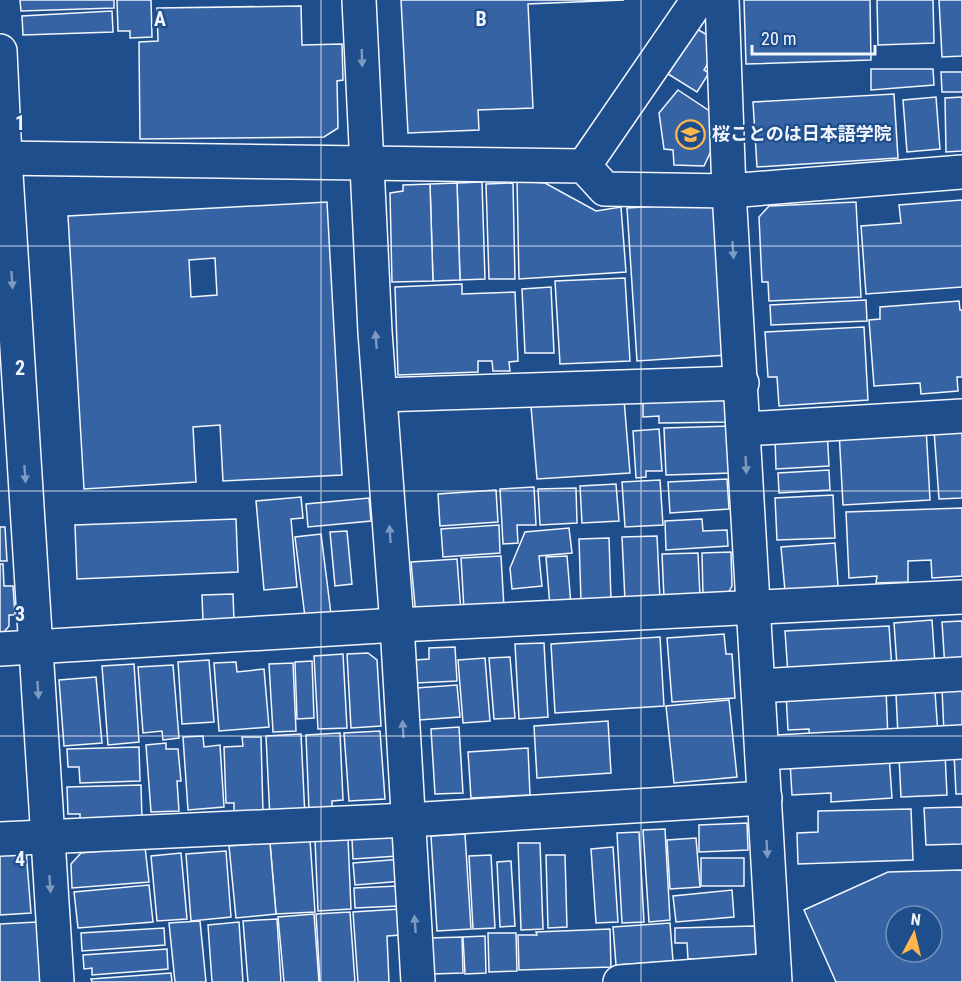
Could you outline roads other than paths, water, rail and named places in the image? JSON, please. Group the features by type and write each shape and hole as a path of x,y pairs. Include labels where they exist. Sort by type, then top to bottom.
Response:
{"street":[{"path":"359,0 366,164 418,982"},
{"path":"584,166 698,0"},
{"path":"620,982 775,976 742,382 729,191 722,0"},
{"path":"0,51 2,158 57,982"},
{"path":"2,158 584,166 605,189 729,191 962,172"},
{"path":"380,395 742,382"},
{"path":"744,429 962,416"},
{"path":"0,649 397,625 962,597"},
{"path":"758,686 962,674"},
{"path":"762,753 962,742"},
{"path":"0,840 408,820 765,798"}],"place":[{"name":"桜ことのは日本語学院","path":"691,134"}]}
